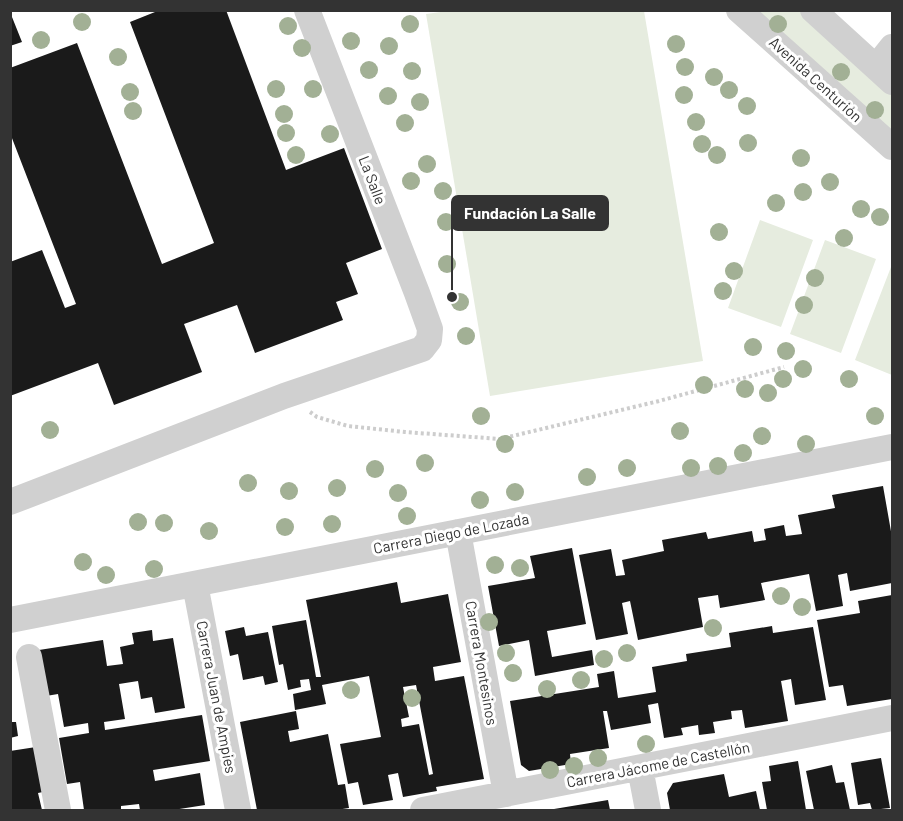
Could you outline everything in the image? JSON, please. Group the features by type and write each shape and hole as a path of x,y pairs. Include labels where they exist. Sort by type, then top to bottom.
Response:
{"street":[{"name":"La Salle","path":"284,396 422,349 429,340 430,329 307,10"},
{"name":"Avenida Centurión","path":"739,10 892,147"},
{"path":"827,15 884,75"},
{"path":"884,75 892,47"},
{"path":"10,502 284,396"},
{"name":"Carrera Diego de Lozada","path":"10,620 892,447"},
{"name":"Carrera Montesinos","path":"458,532 506,794"},
{"name":"Carrera Juan de Ampies","path":"195,584 238,810"},
{"path":"29,657 58,810"},
{"name":"Carrera Jácome de Castellón","path":"423,810 892,718"},
{"path":"640,768 648,810"}],"path":[{"path":"284,396 317,417 348,426 500,439 784,368"}],"shaded area":[{"path":"448,11 644,11 703,361 490,396 426,14"},
{"path":"739,11 813,11 892,82 892,147"},
{"path":"760,220 813,240 781,327 728,308"},
{"path":"825,240 876,259 841,353 790,334"},
{"path":"892,268 892,375 855,360"}],"building":[{"path":"160,10 226,10 286,170 344,148 382,249 346,263 358,294 336,302 343,320 255,353 237,305 184,324 202,372 114,405 98,363 10,396 10,262 42,250 65,308 76,304 10,133 10,68 77,43 162,264 214,243 130,22"},
{"path":"10,12 22,42 10,46"},
{"path":"883,486 892,537 892,583 850,591 847,573 838,575 843,606 816,611 809,574 761,583 765,600 720,608 718,595 698,598 703,627 638,640 630,601 622,603 628,634 596,640 579,555 611,549 616,576 625,575 622,560 664,551 662,540 706,532 708,539 752,531 754,542 766,540 764,529 784,525 786,536 802,534 798,515 835,508 832,495"},
{"path":"572,548 586,624 547,631 552,657 592,650 594,665 535,676 529,640 499,646 488,586 535,578 530,556"},
{"path":"397,582 401,603 448,594 461,662 433,667 435,681 464,676 484,779 436,787 437,791 403,797 398,773 388,775 393,800 363,805 358,782 348,784 340,744 381,737 369,676 322,685 326,704 295,710 293,694 311,690 309,679 300,680 301,687 288,690 283,664 279,665 272,626 306,620 316,677 321,677 306,600","holes":["416,685 433,774 429,775 419,724 402,727 401,719 409,717 403,687"]},
{"path":"892,595 892,699 847,706 843,685 829,687 817,620 860,613 858,601"},
{"path":"772,626 773,633 813,627 826,700 795,705 791,679 781,681 788,721 745,728 742,710 731,711 732,719 713,722 715,733 699,735 698,725 681,728 683,735 664,738 658,703 648,705 651,723 611,730 607,711 603,711 609,748 570,754 571,764 529,771 521,765 510,701 599,687 597,674 614,671 618,698 656,692 652,667 687,661 686,654 731,647 729,633"},
{"path":"244,627 246,636 268,632 278,682 265,685 263,676 243,680 238,654 230,656 225,631"},
{"path":"152,630 153,641 173,638 185,708 155,713 152,697 141,699 138,681 119,684 125,719 104,722 105,730 202,715 210,761 153,770 155,781 200,773 205,805 173,810 140,810 139,804 121,806 121,810 84,810 80,782 67,784 59,738 89,733 88,723 64,727 58,694 46,696 39,650 103,640 107,666 123,664 120,647 134,644 132,633"},
{"path":"296,711 299,729 288,731 290,742 328,734 338,785 345,784 349,808 257,810 240,722"},
{"path":"10,722 16,722 18,736 10,738"},
{"path":"36,747 43,792 38,793 42,810 10,810 10,751"},
{"path":"881,758 890,808 872,810 870,803 858,805 851,763"},
{"path":"798,761 806,810 767,810 762,782 771,781 769,766"},
{"path":"832,765 836,783 844,782 850,810 814,810 806,771"},
{"path":"724,774 729,797 756,791 760,810 670,810 667,793 673,783"},
{"path":"608,800 610,810 554,810 554,809"}],"place":[{"name":"Fundación La Salle","path":"452,297"}]}
